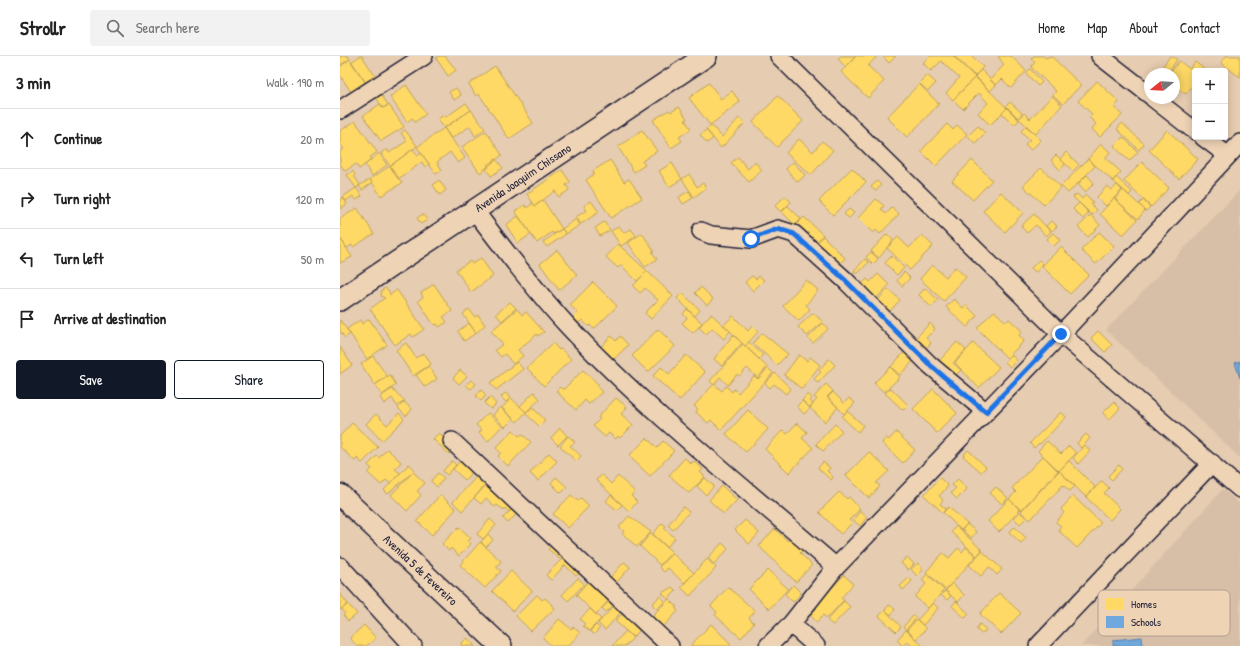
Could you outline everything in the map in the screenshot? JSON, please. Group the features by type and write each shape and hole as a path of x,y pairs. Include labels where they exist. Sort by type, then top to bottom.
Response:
{"street":[{"path":"340,110 424,56"},
{"name":"Avenida Joaquim Chissano","path":"340,300 706,56"},
{"path":"779,56 1061,334 1212,463 1240,489"},
{"path":"1100,56 1144,90"},
{"path":"1161,104 1192,129"},
{"path":"1207,140 1226,155"},
{"path":"768,646 791,624 836,567 1061,334 1226,155 1240,142"},
{"path":"475,211 531,283 566,324 633,390 836,567"},
{"path":"701,231 711,235 751,239 778,229 794,234 844,279 930,365 986,412"},
{"path":"452,441 670,646"},
{"path":"1038,646 1212,463"},
{"name":"Avenida 5 de Fevereiro","path":"340,495 501,646"},
{"path":"340,566 413,646"},
{"path":"791,624 816,646"}],"shaded area":[{"path":"1240,190 1240,458 1106,330"},
{"path":"1223,489 1240,504 1240,646 1081,646 1098,627 1098,636 1230,636 1230,590 1132,590"}],"building: Homes":[{"path":"340,56 348,56 350,59 340,65"},
{"path":"362,56 377,79 368,86 351,62"},
{"path":"439,56 445,56 456,70 448,76 436,58"},
{"path":"841,56 856,56 846,67 838,59"},
{"path":"856,56 877,56 868,66 884,81 868,98 841,72"},
{"path":"883,56 896,56 889,63"},
{"path":"930,56 953,56 975,77 953,100 946,93 959,78 941,61 931,71 923,63"},
{"path":"954,56 972,56 983,67 975,76"},
{"path":"998,56 1011,56 1026,71 1011,88 1002,79 996,85 990,80 1004,65"},
{"path":"1034,56 1043,56 1045,58 1051,56 1081,85 1063,104 1053,95 1056,91 1031,67 1035,62 1031,59"},
{"path":"1170,56 1177,59 1172,68 1166,68 1163,66"},
{"path":"1226,56 1240,56 1240,77 1228,68 1221,63"},
{"path":"350,59 368,86 353,95 340,75 340,67"},
{"path":"1179,61 1190,69 1195,62 1203,68 1192,68 1192,86 1186,94 1180,90 1180,68 1174,68"},
{"path":"495,66 533,123 509,139 479,94 476,96 469,84"},
{"path":"1030,69 1042,82 1038,86 1026,73"},
{"path":"981,70 996,85 990,91 975,76"},
{"path":"927,75 936,83 928,91 919,83"},
{"path":"975,77 1007,108 990,125 978,113 988,103 979,93 963,109 953,100"},
{"path":"1097,81 1119,102 1114,107 1122,115 1100,137 1092,129 1096,124 1089,117 1092,114 1078,101"},
{"path":"709,83 721,99 732,91 740,102 710,125 689,98"},
{"path":"919,84 939,104 907,137 887,117"},
{"path":"406,85 426,114 415,122 412,118 407,122 390,97"},
{"path":"456,88 461,95 454,100 449,92"},
{"path":"380,93 388,105 383,108 375,96"},
{"path":"778,96 803,121 777,147 753,122"},
{"path":"1052,96 1062,105 1036,134 1019,119 1024,113 1030,119"},
{"path":"1010,102 1022,113 1018,118 1006,106"},
{"path":"466,103 471,110 444,128 438,119 444,115 446,117"},
{"path":"380,104 383,108 389,105 404,127 381,141 363,116"},
{"path":"679,107 687,119 685,120 691,129 679,137 682,141 671,148 653,120 669,110 671,112"},
{"path":"1007,108 1019,120 1014,125 1002,113"},
{"path":"471,110 485,129 475,136 470,126 451,139 444,128"},
{"path":"739,118 745,123 721,148 706,129 712,126 722,137"},
{"path":"355,121 377,152 369,158 371,160 359,169 356,164 345,171 340,164 340,151 344,149 340,144 340,131"},
{"path":"1122,123 1144,144 1139,150 1117,129"},
{"path":"947,124 953,130 957,125 967,134 936,166 921,151"},
{"path":"978,126 985,133 975,143 968,136"},
{"path":"1026,126 1041,140 1031,150 1025,144 1030,140 1021,131"},
{"path":"444,128 465,158 458,163 450,152 437,162 442,170 436,174 417,147"},
{"path":"405,130 417,146 390,166 381,153 387,149 389,153 407,141 401,133"},
{"path":"642,130 657,151 642,161 645,165 634,172 618,147"},
{"path":"706,130 713,138 707,143 700,135"},
{"path":"1167,130 1198,159 1179,179 1149,150"},
{"path":"486,131 502,155 480,173 462,147"},
{"path":"1123,137 1138,152 1129,161 1114,146"},
{"path":"799,139 813,152 822,141 833,150 811,175 786,153"},
{"path":"1101,144 1110,152 1105,158 1121,172 1113,181 1088,159"},
{"path":"413,149 418,156 421,153 429,164 425,167 422,162 398,179 390,166"},
{"path":"1066,152 1079,165 1073,171 1060,159"},
{"path":"379,153 387,165 372,176 365,165"},
{"path":"1056,155 1065,164 1060,170 1051,160"},
{"path":"738,157 748,169 755,162 762,170 749,182 731,163"},
{"path":"496,159 503,168 491,176 486,169 489,167 487,165"},
{"path":"1088,159 1095,166 1068,193 1061,186"},
{"path":"610,160 624,182 629,179 642,198 611,218 586,180 594,174 593,171"},
{"path":"972,160 992,180 973,200 952,181"},
{"path":"793,162 805,175 798,182 786,169"},
{"path":"1142,162 1169,188 1151,207 1124,181"},
{"path":"672,163 682,179 669,187 659,171"},
{"path":"390,166 402,183 381,196 370,179"},
{"path":"852,168 866,182 833,215 819,201"},
{"path":"1041,168 1061,187 1044,205 1023,186"},
{"path":"562,170 570,182 566,185 569,190 559,197 555,191 535,206 527,194"},
{"path":"353,171 354,176 360,185 356,188 347,175"},
{"path":"689,174 697,187 703,183 706,188 694,197 682,179"},
{"path":"1087,175 1094,183 1085,192 1078,184"},
{"path":"1116,177 1132,192 1129,195 1113,181"},
{"path":"370,179 372,183 362,190 359,186"},
{"path":"439,180 446,190 440,195 433,185"},
{"path":"877,181 881,185 876,191 871,187"},
{"path":"1117,185 1122,190 1106,206 1097,197 1107,186 1112,190"},
{"path":"356,188 362,196 356,200 353,196 346,201 343,197"},
{"path":"1123,190 1145,210 1138,219 1115,199"},
{"path":"689,191 693,198 683,204 679,197"},
{"path":"1001,192 1023,213 1005,232 983,211"},
{"path":"1077,194 1082,199 1086,195 1093,202 1091,204 1097,210 1092,215 1073,197"},
{"path":"785,196 791,202 781,212 775,206"},
{"path":"343,197 347,204 340,209 340,199"},
{"path":"1114,198 1137,220 1123,235 1100,214"},
{"path":"876,199 884,206 881,209 886,214 892,208 899,214 880,234 876,230 873,233 858,218"},
{"path":"543,200 562,229 553,234 552,232 537,243 515,211 525,205 527,208 532,204 532,202 535,206"},
{"path":"1143,200 1150,207 1146,211 1139,204"},
{"path":"591,201 599,212 581,224 576,217 587,210 584,206"},
{"path":"1079,203 1089,213 1083,219 1073,209"},
{"path":"788,206 801,219 795,225 782,212"},
{"path":"357,208 374,234 353,247 352,245 347,248 340,238 340,219"},
{"path":"849,209 854,213 849,218 844,214"},
{"path":"423,214 427,220 421,224 417,218"},
{"path":"1034,214 1051,232 1046,236 1036,225 1027,233 1021,226"},
{"path":"1091,215 1100,225 1088,237 1078,227"},
{"path":"518,216 531,234 518,243 506,225"},
{"path":"804,217 823,235 816,243 796,225"},
{"path":"576,219 580,225 566,234 562,229"},
{"path":"1051,221 1057,226 1052,231 1046,226"},
{"path":"604,222 610,230 600,236 595,228"},
{"path":"619,226 624,233 631,229 636,236 621,246 611,231"},
{"path":"562,229 566,234 547,247 543,242"},
{"path":"1099,232 1114,246 1096,264 1081,250"},
{"path":"642,233 654,251 652,252 657,259 645,267 628,243"},
{"path":"1053,233 1060,240 1054,246 1047,239"},
{"path":"887,234 893,240 879,258 871,251"},
{"path":"922,235 933,246 910,270 887,248 898,237 909,248"},
{"path":"823,236 845,258 838,266 816,244"},
{"path":"340,238 352,257 340,263"},
{"path":"618,244 647,271 637,281 621,265 618,268 606,257"},
{"path":"1061,247 1089,275 1070,294 1042,266"},
{"path":"557,250 577,275 559,290 540,264"},
{"path":"871,252 878,259 873,264 866,257"},
{"path":"892,256 904,268 897,275 885,263"},
{"path":"481,258 493,276 471,292 456,270 470,261 472,264"},
{"path":"865,259 869,262 857,274 854,271"},
{"path":"1039,260 1043,264 1036,272 1031,268"},
{"path":"932,265 946,277 955,267 966,277 944,301 920,279"},
{"path":"647,271 673,296 651,319 645,313 658,300 645,288 640,293 633,286"},
{"path":"904,272 910,278 902,286 897,280"},
{"path":"878,274 889,285 875,300 860,286 867,279 870,282"},
{"path":"752,276 756,279 759,276 764,280 753,291 745,282"},
{"path":"806,280 818,290 806,305 810,309 799,321 783,306"},
{"path":"593,282 617,306 594,329 582,320 579,323 573,318 578,313 570,305"},
{"path":"434,284 452,311 443,317 447,322 439,327 437,324 434,325 418,301 423,297 421,293"},
{"path":"701,287 713,299 707,305 695,293"},
{"path":"385,288 389,291 390,295 397,290 424,329 413,337 411,334 395,345 370,309 385,298 381,296 382,290"},
{"path":"925,288 938,300 931,307 919,295"},
{"path":"888,289 900,300 888,313 876,302"},
{"path":"682,293 700,310 695,316 677,298"},
{"path":"954,299 963,308 966,305 977,316 967,327 946,307"},
{"path":"510,302 516,308 502,321 496,314"},
{"path":"469,309 475,317 478,315 485,325 476,333 463,314"},
{"path":"517,309 522,315 526,312 544,332 538,336 537,334 518,350 523,356 513,364 505,354 501,357 495,350 503,344 491,331"},
{"path":"687,309 702,323 693,333 682,323 687,318 683,314"},
{"path":"994,311 1006,322 1009,319 1022,331 1019,335 1024,341 1007,358 977,328"},
{"path":"813,313 823,322 807,336 798,327"},
{"path":"711,314 730,331 724,339 712,328 706,334 699,327"},
{"path":"733,316 748,331 752,326 758,332 745,346 724,325"},
{"path":"369,319 387,345 367,359 347,329 360,320 362,324"},
{"path":"340,320 350,334 345,338 340,331"},
{"path":"469,323 476,333 464,341 458,331"},
{"path":"823,323 828,329 813,343 808,338"},
{"path":"930,323 935,329 926,338 931,343 925,349 915,339"},
{"path":"658,329 675,346 648,372 632,356"},
{"path":"1098,331 1112,345 1105,352 1091,338"},
{"path":"762,333 788,354 777,365 753,343"},
{"path":"733,335 742,343 722,366 714,359"},
{"path":"611,336 616,341 620,336 628,345 614,359 601,347"},
{"path":"749,342 763,355 759,359 745,346"},
{"path":"957,342 966,350 953,363 961,370 955,376 939,361"},
{"path":"406,343 416,358 424,353 431,364 413,376 396,350"},
{"path":"553,343 559,350 561,349 571,359 544,386 527,368"},
{"path":"973,343 999,367 979,388 955,363"},
{"path":"743,344 767,367 758,378 747,368 739,376 737,374 728,385 720,377 714,385 710,381"},
{"path":"340,347 352,365 340,374"},
{"path":"906,350 915,359 900,375 891,367"},
{"path":"686,355 705,372 680,400 653,376 661,367 669,374"},
{"path":"799,355 807,361 810,357 820,365 802,389 784,375"},
{"path":"1011,355 1017,360 1010,367 1005,362"},
{"path":"373,356 387,376 375,385 361,364"},
{"path":"829,359 835,365 818,383 814,379 821,372 819,370"},
{"path":"517,362 523,369 496,390 490,383"},
{"path":"429,366 437,379 425,387 416,375"},
{"path":"890,367 900,377 884,392 874,383"},
{"path":"768,368 773,373 721,430 711,420 708,423 696,412 698,409 694,406 714,384 722,391 726,386 732,392 734,389 738,393 754,376 758,379"},
{"path":"460,370 467,376 459,384 453,378"},
{"path":"583,370 599,385 597,387 602,392 589,404 585,400 576,410 556,391 560,387 563,390"},
{"path":"775,373 791,389 786,394 774,384 770,388 765,383"},
{"path":"390,375 396,385 382,395 375,385"},
{"path":"471,380 476,384 471,389 466,385"},
{"path":"826,384 833,391 827,397 838,407 825,422 810,408 817,399 814,397"},
{"path":"891,388 908,405 903,410 885,393"},
{"path":"392,389 405,401 397,406 392,398 384,404 380,397"},
{"path":"933,389 957,413 937,433 913,409"},
{"path":"481,390 486,395 481,401 476,396"},
{"path":"534,392 540,399 526,412 520,406"},
{"path":"833,392 844,403 849,398 855,403 844,414 828,397"},
{"path":"505,393 511,398 506,402 501,397"},
{"path":"808,394 812,398 810,401 813,404 809,407 802,400"},
{"path":"490,397 496,404 491,409 484,403"},
{"path":"511,398 526,412 517,422 502,408"},
{"path":"616,398 627,407 621,414 633,425 620,438 618,436 616,439 609,433 605,437 593,426 600,419 598,417"},
{"path":"802,401 810,408 804,414 797,406"},
{"path":"404,402 412,409 406,416 398,408"},
{"path":"1114,402 1120,408 1109,420 1103,413"},
{"path":"500,407 513,419 505,427 493,415"},
{"path":"532,407 545,420 539,426 526,414"},
{"path":"748,410 768,429 746,452 726,434"},
{"path":"847,411 863,425 858,432 842,417"},
{"path":"1061,412 1066,417 1040,444 1039,443 1034,448 1030,443"},
{"path":"399,413 404,419 382,441 366,424 376,414 387,425"},
{"path":"488,413 502,426 488,441 479,433 482,430 476,425"},
{"path":"352,423 378,447 362,463 357,458 355,461 340,447 340,436"},
{"path":"797,423 807,432 802,438 813,448 789,473 765,449 783,430 787,434"},
{"path":"835,424 842,431 823,451 816,444"},
{"path":"560,428 567,436 558,445 551,438"},
{"path":"513,430 519,436 522,434 531,442 508,466 498,456 501,453 496,448"},
{"path":"896,432 915,450 903,463 882,443 886,438 889,440"},
{"path":"439,433 455,448 449,454 433,439"},
{"path":"1086,434 1090,438 1081,448 1077,443"},
{"path":"568,436 575,442 570,446 581,456 576,461 560,446"},
{"path":"647,438 657,448 663,441 674,451 650,476 629,456"},
{"path":"1047,441 1061,454 1069,446 1076,453 1059,471 1038,451"},
{"path":"1085,445 1090,451 1078,464 1073,458"},
{"path":"387,449 401,462 395,469 400,473 390,483 386,480 381,485 368,473 372,469 368,465 377,456 379,458"},
{"path":"968,450 986,467 981,472 963,456"},
{"path":"869,452 889,471 876,483 880,486 869,498 846,475"},
{"path":"549,453 557,461 538,481 530,473"},
{"path":"1043,456 1058,471 1021,510 1009,499 1016,492 1012,488"},
{"path":"464,457 475,468 465,480 453,469"},
{"path":"685,458 691,464 694,461 703,469 700,472 705,477 689,493 669,475"},
{"path":"452,461 456,465 447,475 443,471"},
{"path":"1069,461 1095,487 1086,497 1059,471"},
{"path":"823,462 830,468 827,471 833,477 831,480 818,468"},
{"path":"409,464 415,470 388,494 384,490"},
{"path":"1119,465 1122,469 1112,480 1108,476"},
{"path":"1059,471 1075,486 1070,491 1063,485 1030,520 1021,511"},
{"path":"413,472 425,483 417,491 421,495 407,511 391,495"},
{"path":"438,473 444,478 437,487 431,481"},
{"path":"480,473 489,481 462,511 453,502"},
{"path":"602,475 611,484 618,476 635,492 631,496 637,502 629,511 596,480"},
{"path":"556,477 567,487 561,493 551,483"},
{"path":"705,478 714,486 706,495 697,486"},
{"path":"940,478 948,486 939,496 943,500 940,504 946,509 943,513 924,495"},
{"path":"958,479 967,489 957,499 951,493 956,488 952,485"},
{"path":"1102,481 1109,488 1104,493 1120,509 1110,520 1086,497"},
{"path":"489,482 514,505 509,512 505,508 504,510 497,505 495,507 486,498 481,504 474,498"},
{"path":"722,486 737,500 724,514 709,500"},
{"path":"996,487 1008,498 1002,504 990,493"},
{"path":"839,492 847,499 849,497 860,509 849,520 852,523 841,534 819,512"},
{"path":"440,495 456,509 432,535 417,521"},
{"path":"571,495 578,501 581,498 589,506 568,528 553,514"},
{"path":"611,495 622,505 617,510 606,501"},
{"path":"1073,496 1101,523 1077,548 1058,530 1061,526 1056,522 1064,513 1061,509"},
{"path":"1009,499 1020,510 999,532 988,521"},
{"path":"515,506 520,510 508,523 503,518"},
{"path":"683,507 689,512 673,530 668,525"},
{"path":"949,507 967,524 961,530 943,512"},
{"path":"860,511 867,517 860,526 853,520"},
{"path":"1020,512 1026,518 1020,524 1014,518"},
{"path":"629,516 651,532 637,547 622,533 624,531 619,527"},
{"path":"490,519 496,525 483,539 477,534"},
{"path":"745,520 759,533 749,544 735,530"},
{"path":"662,523 666,526 664,528 675,538 667,547 653,534"},
{"path":"967,524 976,532 971,538 962,530"},
{"path":"956,526 982,550 977,556 951,532"},
{"path":"459,527 471,538 468,541 471,544 459,556 451,548 449,551 442,544"},
{"path":"1015,527 1026,538 1021,543 1009,532"},
{"path":"775,529 788,541 790,538 803,550 800,553 812,565 796,582 759,546"},
{"path":"651,533 672,552 660,565 640,546"},
{"path":"488,534 493,540 486,547 481,542"},
{"path":"480,542 501,561 496,567 501,571 485,588 460,565"},
{"path":"554,542 566,553 560,559 548,549"},
{"path":"722,543 728,549 714,564 708,558"},
{"path":"966,547 976,556 946,590 926,572 943,553 949,558 958,548 962,552"},
{"path":"982,551 1002,569 997,575 989,567 981,576 969,565"},
{"path":"672,553 694,573 684,583 668,568 664,572 659,567"},
{"path":"567,554 583,569 576,576 565,565 551,580 546,575"},
{"path":"907,557 914,564 908,570 901,563"},
{"path":"707,559 716,568 690,596 681,587"},
{"path":"624,562 630,567 616,583 610,578"},
{"path":"918,563 923,570 917,576 911,569"},
{"path":"768,570 788,589 769,609 749,589"},
{"path":"511,571 532,591 513,611 492,591"},
{"path":"927,574 944,590 928,608 915,597 926,584 922,580"},
{"path":"844,575 853,584 841,598 844,600 827,618 823,615 817,622 810,615 817,608 815,606"},
{"path":"578,578 584,584 568,601 562,595"},
{"path":"591,578 612,597 596,614 576,595"},
{"path":"909,578 912,581 903,590 900,586"},
{"path":"952,583 964,595 958,602 945,590"},
{"path":"793,585 801,593 793,602 785,594"},
{"path":"672,587 676,591 668,599 662,593"},
{"path":"728,587 755,611 749,618 754,623 741,638 715,615 717,612 711,606"},
{"path":"945,591 951,596 947,600 941,595"},
{"path":"999,593 1021,613 1001,634 980,614"},
{"path":"340,594 348,604 340,610"},
{"path":"537,595 542,600 545,598 555,608 531,631 516,616"},
{"path":"660,596 665,601 657,609 652,604"},
{"path":"613,598 617,602 606,612 602,608"},
{"path":"669,599 677,607 675,608 678,611 662,628 651,617"},
{"path":"844,601 850,607 833,625 827,620"},
{"path":"956,601 969,614 965,618 952,606"},
{"path":"933,603 938,608 923,625 917,620"},
{"path":"348,604 357,614 348,621 343,615 345,613 342,609"},
{"path":"889,605 895,609 891,615 885,610"},
{"path":"613,607 620,613 605,630 598,623"},
{"path":"590,609 601,619 589,631 583,626 585,624 580,619"},
{"path":"885,610 901,627 896,632 879,616"},
{"path":"625,611 643,627 633,637 615,621"},
{"path":"913,616 916,618 906,630 903,627"},
{"path":"559,619 571,629 573,627 580,633 568,646 552,646 543,638"},
{"path":"917,619 926,629 916,639 907,630"},
{"path":"711,624 731,644 729,646 692,646 691,645"},
{"path":"980,624 986,630 982,634 976,629"},
{"path":"364,625 376,638 366,646 357,646 350,638"},
{"path":"596,625 600,628 594,634 590,631"},
{"path":"906,630 923,646 912,646 907,641 903,646 897,640"},
{"path":"626,631 633,638 625,646 612,646"},
{"path":"467,638 475,646 462,646 461,644"}],"building: Schools":[{"path":"1240,361 1240,378 1235,363"},
{"path":"1142,637 1143,646 1113,646 1113,640"}],"route":[{"path":"751,239 778,229 794,234 844,279 930,365 986,412 1061,334"}]}
